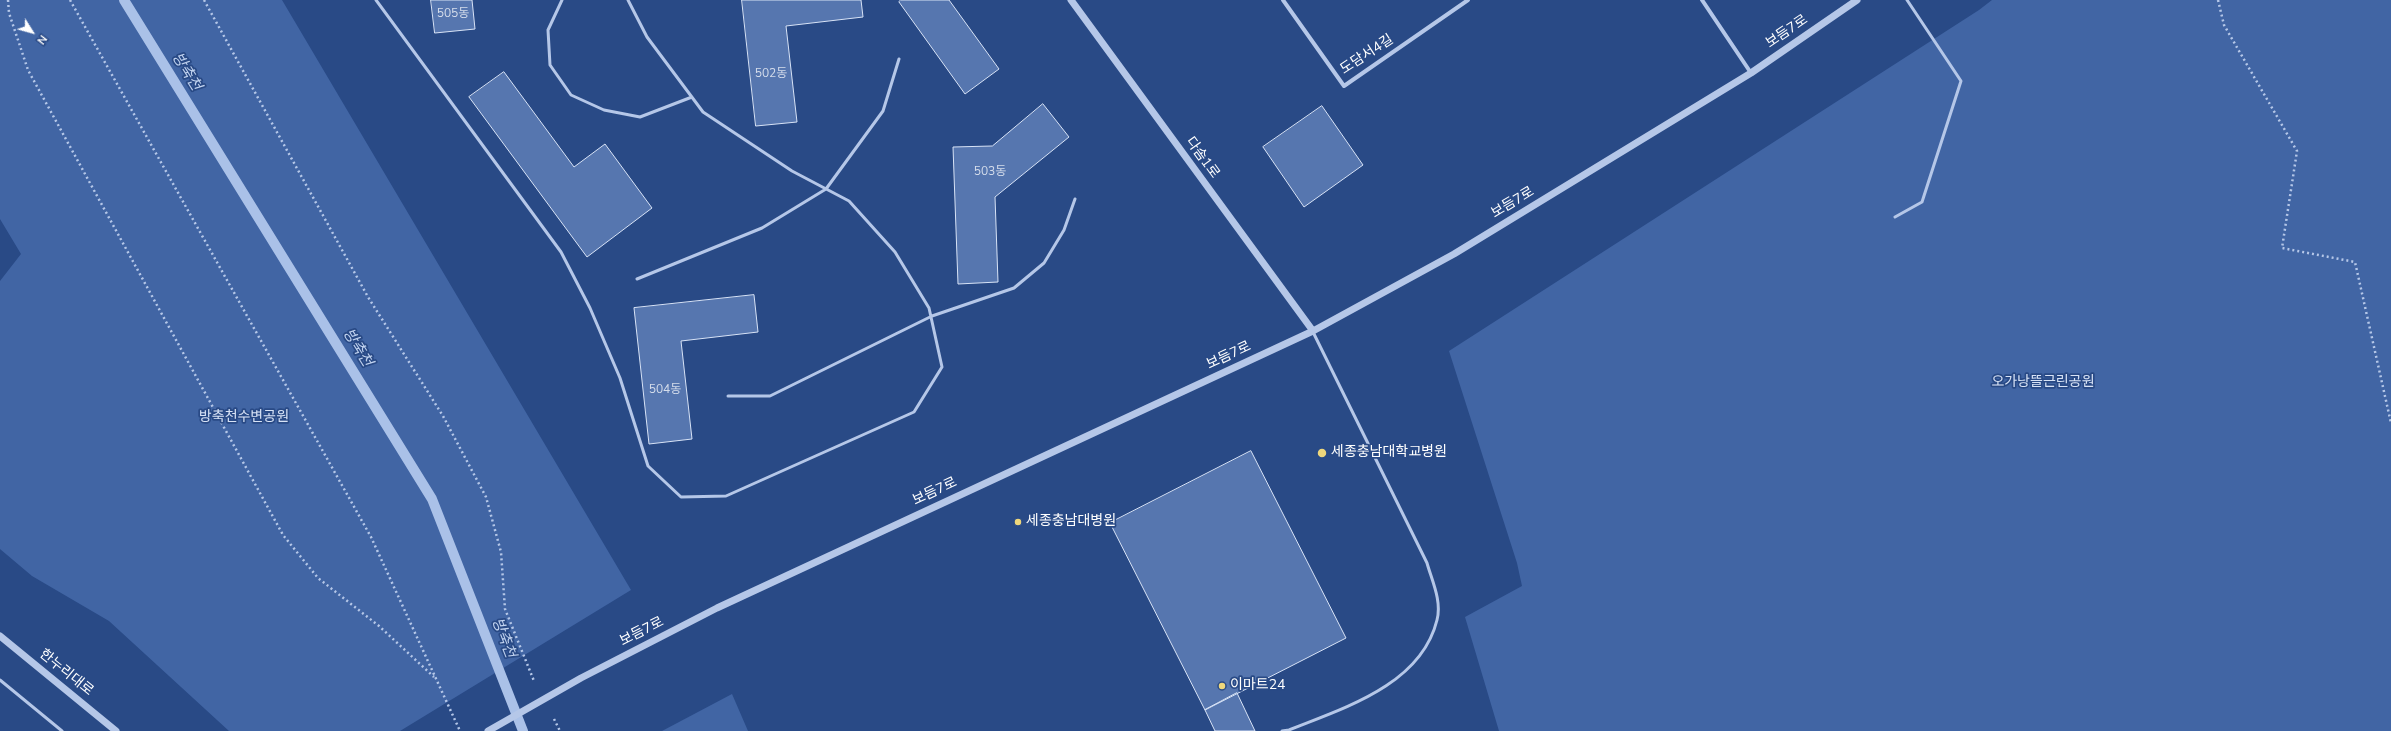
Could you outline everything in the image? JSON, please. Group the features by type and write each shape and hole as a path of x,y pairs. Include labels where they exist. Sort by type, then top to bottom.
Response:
{"street":[{"name":"다솜1로","path":"1070,0 1313,331"},
{"name":"도담서4길","path":"1283,0 1344,86 1468,0"},
{"path":"1702,0 1751,73"},
{"name":"보듬7로","path":"488,731 581,678 717,608 1313,331 1454,254 1751,73 1857,0"},
{"name":"한누리대로","path":"0,636 116,731"}],"lane":[{"path":"376,0 561,252 590,308 620,378 648,466 681,497 726,496 914,412 942,367 932,316 895,252 849,202 792,171 703,112 647,37 628,0"},
{"path":"562,0 548,30 550,65 571,95 604,110 640,117 692,98"},
{"path":"1896,218 1922,202 1961,81 1907,0"},
{"path":"637,279 762,228 826,189 883,111 899,58"},
{"path":"728,396 770,396 932,316 1014,288 1044,263 1064,230 1074,199"},
{"path":"1282,731 1289,731 1343,708 1387,686 1405,672 1423,652 1438,619 1437,597 1427,563 1313,331"},
{"path":"0,680 62,731"}],"path":[{"path":"8,0 10,14 28,70 283,535 318,578 379,626 437,680"},
{"path":"70,0 372,537 460,731"},
{"path":"204,0 368,297 443,416 486,497 501,552 505,609 538,687"},
{"path":"2218,0 2224,25 2297,151 2282,248 2355,262 2391,423"},
{"path":"551,712 560,731"}],"green space":[{"name":"방축천수변공원","path":"0,0 282,0 631,590 400,731 229,731 109,621 32,576 0,549 0,281 21,254 0,219"},
{"name":"오가낭뜰근린공원","path":"1992,0 2391,0 2391,731 1499,731 1465,617 1522,586 1517,563 1449,351 1979,10"},
{"path":"732,694 748,731 662,731"}],"building":[{"path":"431,0 472,0 475,29 435,33"},
{"path":"742,0 861,0 863,17 786,26 797,122 756,126"},
{"path":"901,0 949,0 999,69 965,94 899,2"},
{"path":"504,72 574,167 605,144 652,208 587,257 469,97"},
{"path":"1043,104 1069,137 995,197 998,282 958,284 953,147 992,146"},
{"path":"1322,106 1363,165 1304,207 1263,147"},
{"path":"754,295 758,332 681,341 692,439 649,444 634,308"},
{"path":"1251,451 1346,638 1205,710 1110,523"},
{"path":"1237,693 1255,731 1215,731 1205,710"}],"waterway":[{"name":"방축천","path":"124,0 432,499 523,731"}],"place":[{"name":"세종충남대학교병원","path":"1322,453"},
{"name":"세종충남대병원","path":"1018,522"},
{"name":"이마트24","path":"1222,686"}]}
